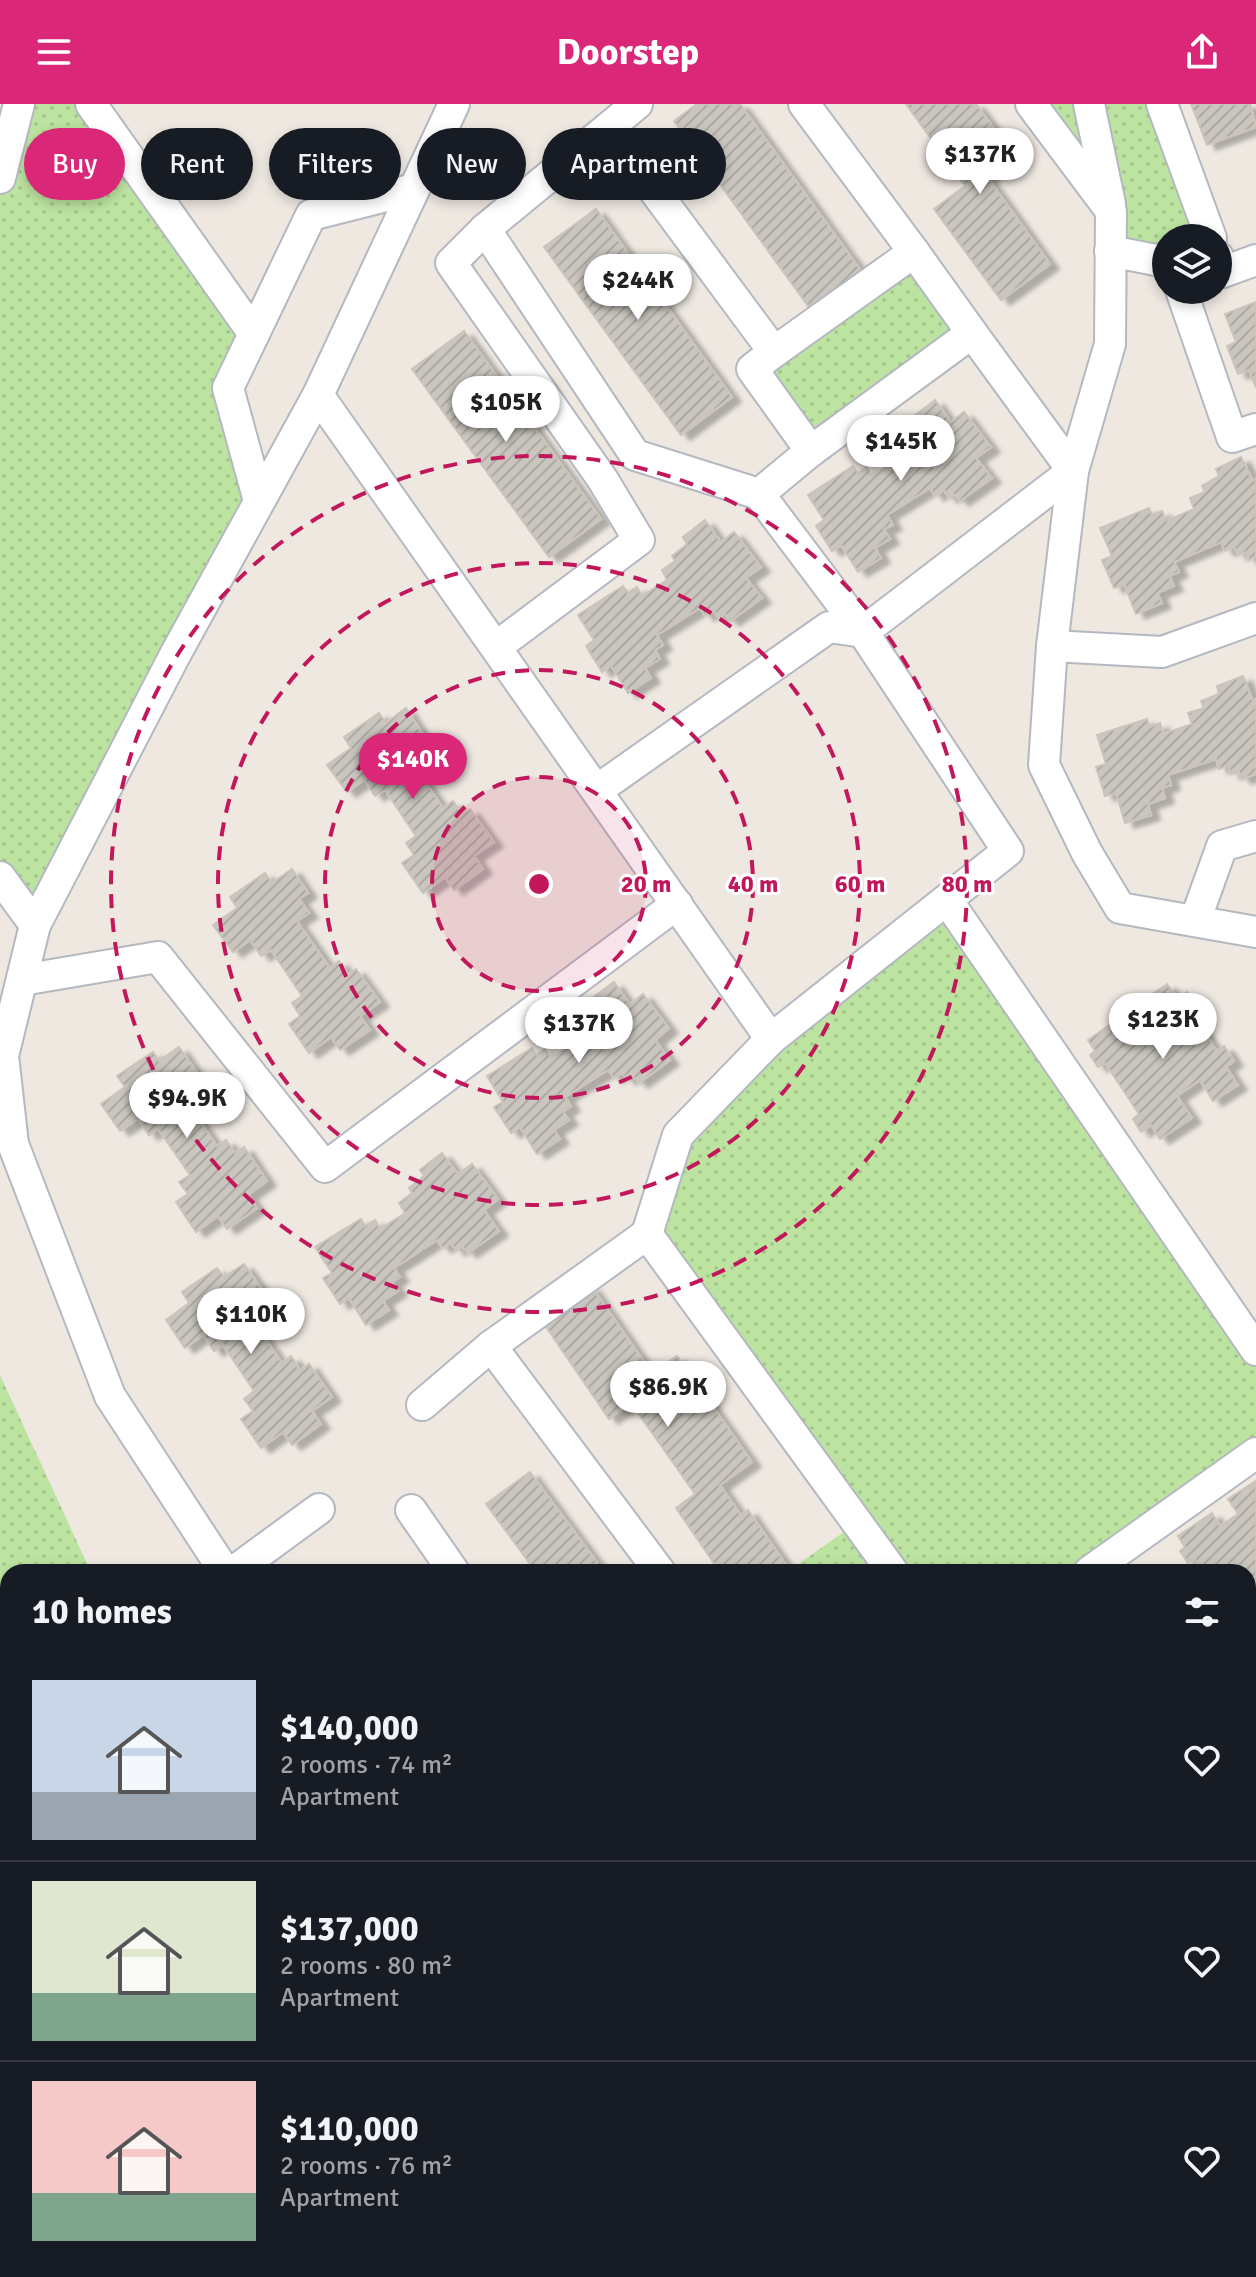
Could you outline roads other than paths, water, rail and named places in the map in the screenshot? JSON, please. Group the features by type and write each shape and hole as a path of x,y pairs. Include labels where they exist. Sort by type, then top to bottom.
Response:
{"street":[{"path":"0,178 19,104"},
{"path":"91,104 254,334"},
{"path":"220,1564 110,1396 13,1144 3,1056 35,925 176,653 318,395 454,104"},
{"path":"608,128 637,104"},
{"path":"804,104 1073,471"},
{"path":"1031,104 1111,211"},
{"path":"1089,104 1111,211 1110,344 1073,471 1052,646 1044,765 1087,853 1120,908 1256,932"},
{"path":"1162,104 1206,224"},
{"path":"496,647 639,540 603,480 451,263 485,229 542,182"},
{"path":"259,501 228,388 311,215 414,189"},
{"path":"661,200 774,352"},
{"path":"422,1405 491,1346 647,1234 678,1135 771,1039 1008,851 863,632 759,494 635,455 485,229"},
{"path":"1110,251 1152,259"},
{"path":"811,451 752,369 914,252"},
{"path":"1232,266 1256,260"},
{"path":"1186,304 1232,437 1256,429"},
{"path":"759,494 811,451 972,333"},
{"path":"318,395 771,1039"},
{"path":"597,790 829,627 863,632 1073,471"},
{"path":"1052,646 1162,652 1256,618"},
{"path":"1195,921 1222,846 1256,836"},
{"path":"0,877 35,925"},
{"path":"947,900 1256,1350"},
{"path":"22,980 158,957 325,1167 677,904"},
{"path":"647,1234 887,1564"},
{"path":"491,1346 654,1564"},
{"path":"1100,1564 1256,1453"},
{"path":"244,1564 319,1509"},
{"path":"411,1510 448,1564"}]}
